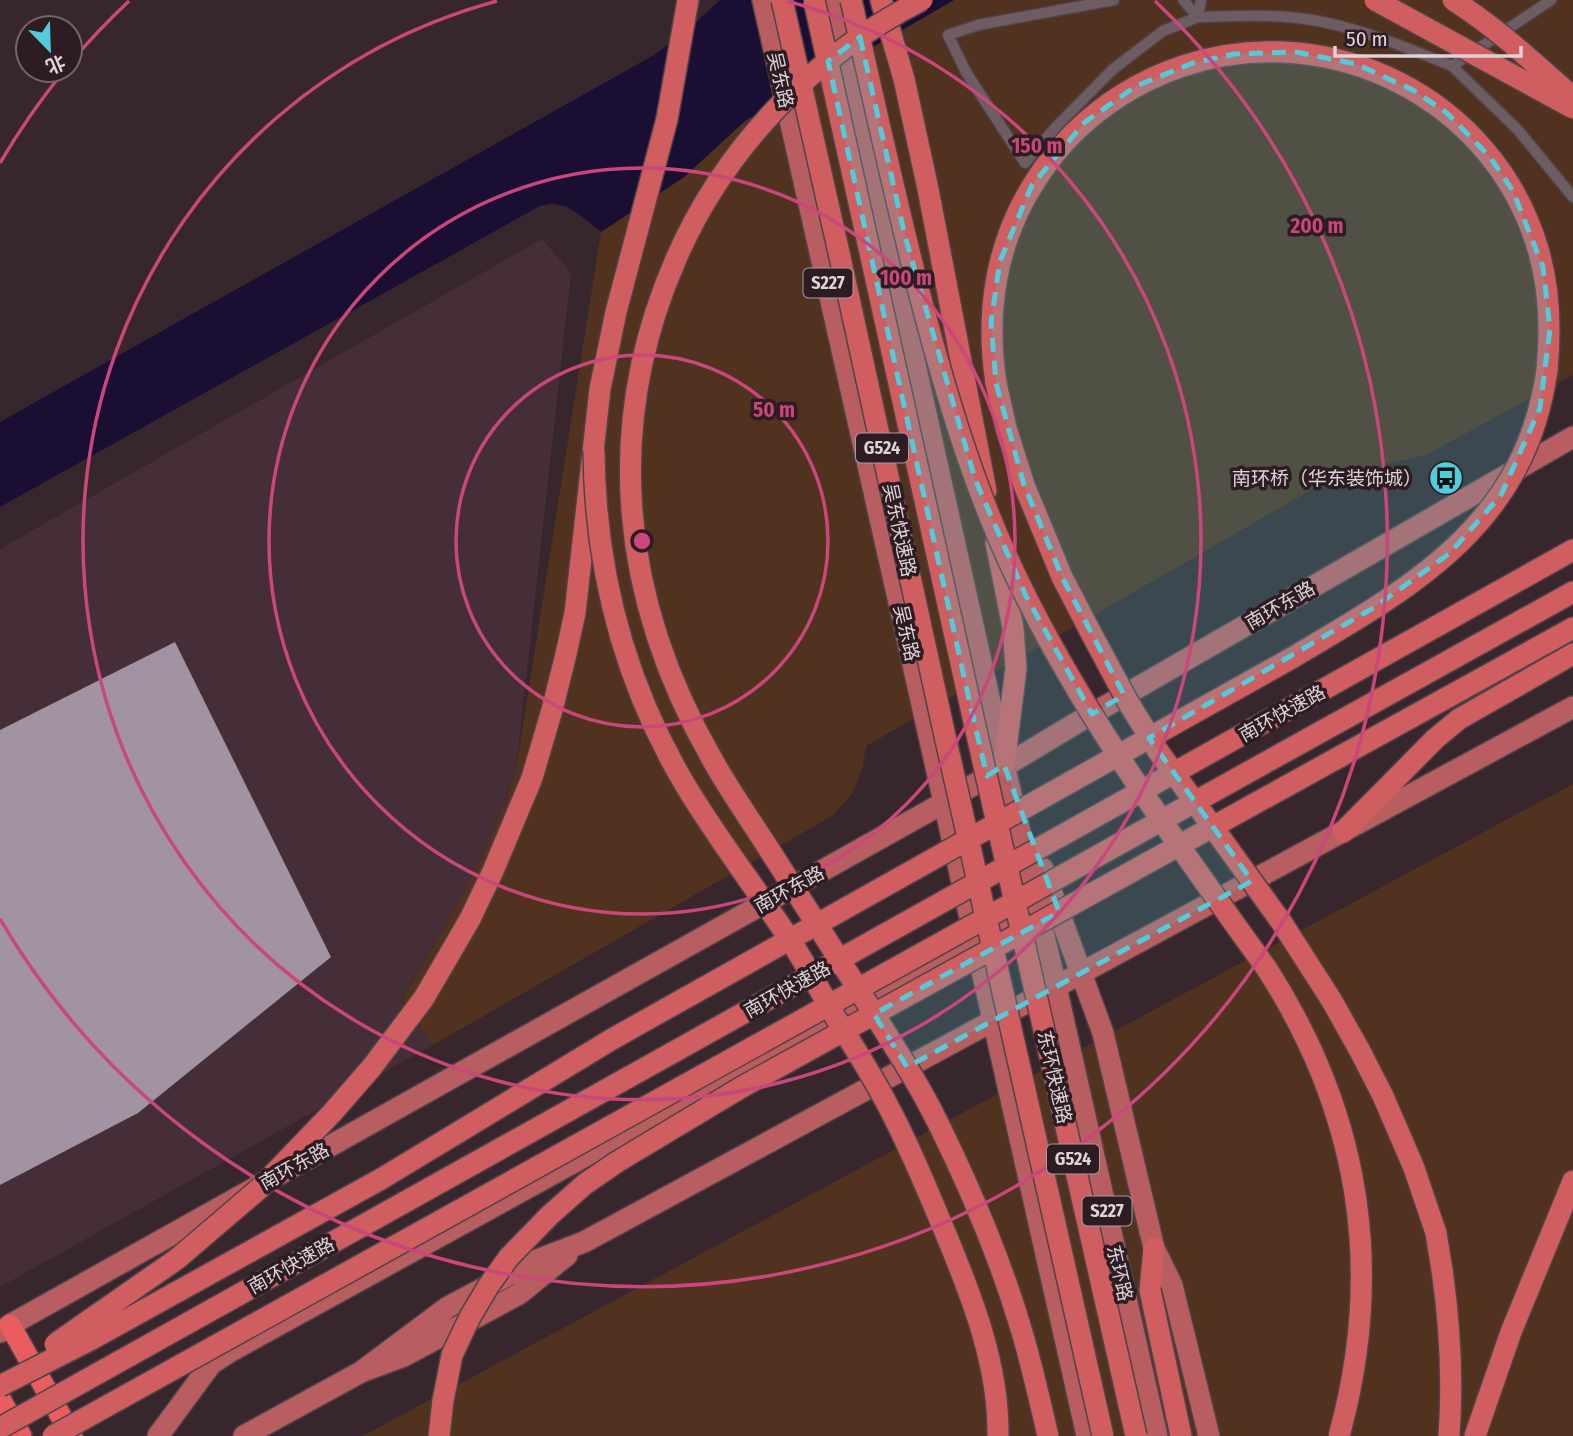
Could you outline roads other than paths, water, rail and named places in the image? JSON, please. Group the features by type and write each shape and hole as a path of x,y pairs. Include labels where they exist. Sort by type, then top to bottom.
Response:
{"highway":[{"path":"0,1383 177,1259 260,1188 353,1090 424,998 470,919 494,871 532,778 552,710 575,613 600,389 616,312 667,119 688,0"},
{"name":"吴东快速路","path":"782,0 981,896"},
{"name":"吴东快速路","path":"814,0 1011,883"},
{"path":"851,0 905,236 948,398 975,479 1007,557 1045,634 1126,768 1284,994 1312,1049 1334,1106 1356,1195 1362,1287 1354,1368 1339,1436"},
{"path":"881,0 904,79 928,189 1013,628 1016,668 1004,765"},
{"path":"922,0 871,28 815,71 788,96 740,151 699,212 667,278 645,348 634,408 630,456 633,529 638,566 656,634 695,727 728,786 906,1065 939,1125 996,1255 1021,1330 1048,1436"},
{"path":"1375,0 1573,108"},
{"path":"1453,0 1501,34 1573,97"},
{"path":"0,1383 102,1333 381,1179 614,1038 1149,737 1161,731 1174,724 1290,659 1376,607 1435,565 1470,533 1501,495 1520,462 1544,389 1549,349 1549,308 1543,267 1531,228 1513,191 1490,157 1462,127 1430,101 1394,80 1356,64 1316,55 1275,51 1213,57 1154,77 1101,109 1056,152 1022,203 1000,261 991,322 993,363 1006,428 1024,485 1062,577 1091,634 1128,702 1146,732 1152,741 1158,751 1282,923 1332,1000 1402,1138 1433,1223 1443,1270 1451,1359 1449,1436"},
{"path":"594,451 596,509 603,566 616,623 645,705 684,783 715,833 790,941 887,1104 902,1135 965,1280 979,1321 994,1381 998,1436"},
{"name":"南环快速路","path":"0,1428 1573,550"},
{"name":"南环快速路","path":"53,1436 1573,592"},
{"path":"439,1436 452,1355 470,1317 509,1257 585,1184 628,1155 754,1080 1573,628"},
{"path":"1343,832 1435,739 1459,719 1573,654"},
{"name":"东环快速路","path":"1011,883 1136,1436"},
{"name":"东环快速路","path":"981,896 1104,1436"},
{"path":"1475,1436 1511,1332 1573,1181"},
{"path":"1154,1248 1150,1290 1181,1436"},
{"path":"5,1328 72,1436"},
{"path":"0,1399 21,1436"}],"main road":[{"name":"吴东路","path":"763,0 994,1020"},
{"name":"S227","path":"834,0 1056,987"},
{"name":"南环东路","path":"5,1328 945,802 1004,765 1573,437"},
{"path":"244,1436 361,1372 404,1356 519,1294 584,1242 1573,707"},
{"path":"1004,765 1103,1033 1154,1248 1172,1285 1209,1436"},
{"path":"159,1436 211,1364 231,1351 1037,908"},
{"name":"东环路","path":"1056,987 1157,1436"},
{"name":"S227","path":"994,1020 1087,1436"}],"lane":[{"path":"1114,0 978,25 948,36 966,72 1025,163 1112,69 1163,31 1198,17 1271,15 1322,21 1370,35 1452,66 1518,130 1573,197"},
{"path":"1183,0 1198,17"},
{"path":"1198,17 1201,0"},
{"path":"1452,66 1548,1"}],"place":[{"name":"南环桥（华东装饰城）","path":"1446,478"}]}
